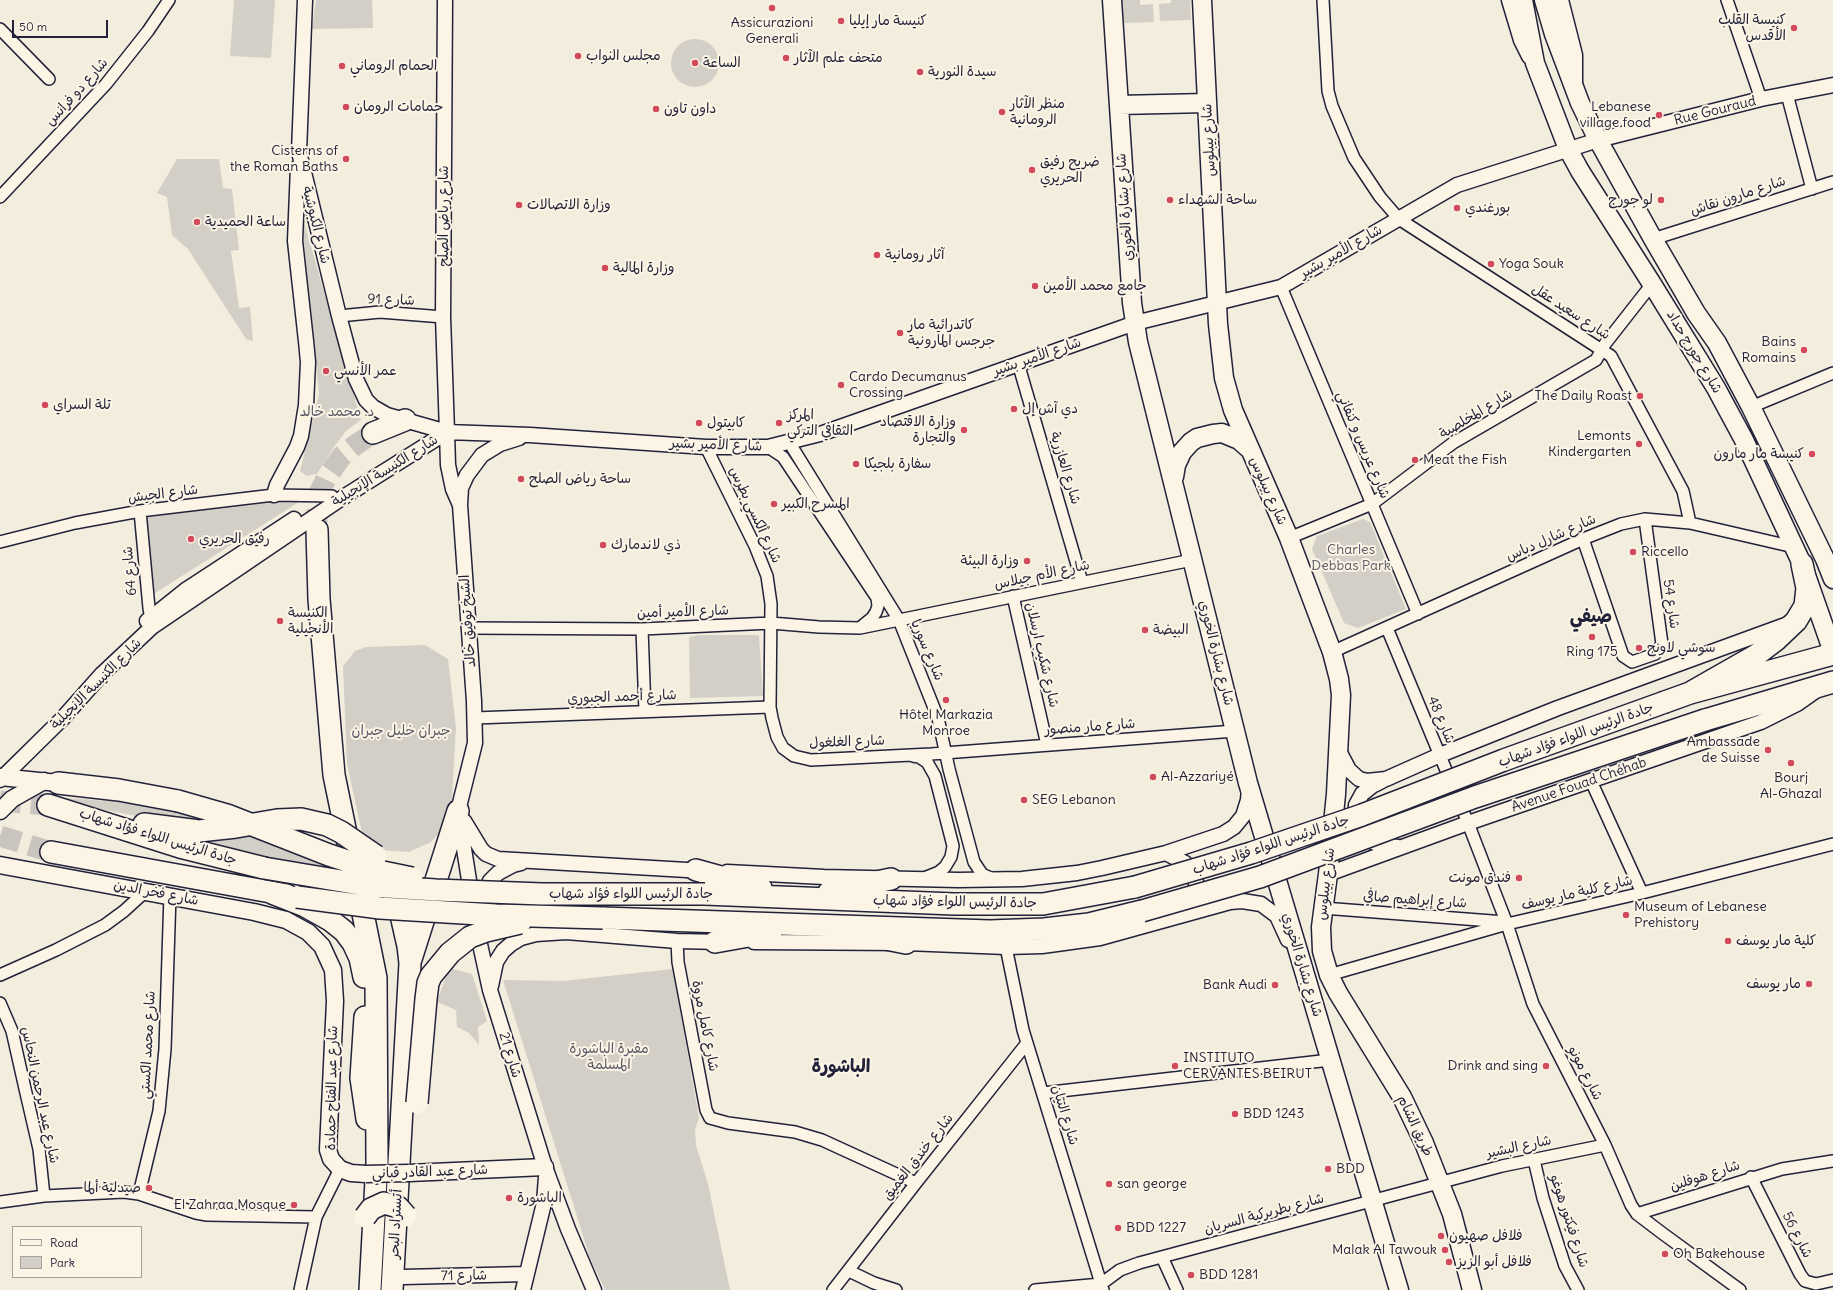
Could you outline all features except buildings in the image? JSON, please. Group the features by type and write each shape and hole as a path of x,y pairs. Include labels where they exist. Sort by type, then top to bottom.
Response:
{"highway":[{"path":"373,434 405,420"},
{"path":"317,530 320,620 334,775 366,923 376,978 369,1170 360,1290"},
{"path":"1690,693 1755,656 1796,622 1805,606 1807,588 1798,555"},
{"name":"جادة الرئيس اللواء فؤاد شهاب","path":"410,963 408,946 396,890 376,856 341,832 327,825 301,819 277,820 236,827 199,831 160,827 55,807 180,847 264,868 371,886 480,892 542,894 705,894 954,904 1043,904 1135,887 1251,853 1362,815 1504,760 1690,693 1833,653"},
{"name":"جادة الرئيس اللواء فؤاد شهاب","path":"51,852 272,893 380,908 574,917 990,931 1044,930 1089,924 1142,911 1260,877 1475,798 1705,720 1828,683"},
{"path":"51,782 119,790 178,801 227,815 329,855 378,870 480,892"},
{"path":"399,1286 406,1216 410,963 458,811"},
{"path":"696,870 799,898 891,879"},
{"path":"272,893 306,906 330,920 344,931 353,943 360,958 364,973 365,1020 362,1043 361,1078 369,1170"},
{"path":"407,1168 412,1124 417,1103 428,983 440,963 461,943 486,930 512,924 574,917"},
{"path":"715,942 814,924 906,943"},
{"name":"أتستراد البحر","path":"399,1286 407,1168"},
{"name":"أتستراد البحر","path":"369,1170 370,1290"},
{"path":"365,1217 371,1209 384,1203 398,1207 406,1216"}],"main road":[{"name":"شارع بشارة الخوري","path":"1112,0 1132,303 1138,342 1248,783 1399,1290"},
{"name":"شارع بيبلوس","path":"1202,0 1217,302 1224,378 1233,410 1248,448 1289,538 1332,652 1341,695 1336,794 1323,908 1321,939 1329,975"},
{"name":"شارع جورج حداد","path":"1510,0 1522,40 1527,52 1535,63"},
{"name":"شارع جورج حداد","path":"1523,0 1535,63 1568,149 1729,412 1757,467 1798,555 1833,653"},
{"name":"شارع جورج حداد","path":"1544,0 1554,34 1598,140 1696,313 1717,343 1829,558 1833,579"},
{"name":"شارع جورج حداد","path":"1560,0 1574,55 1574,85"},
{"path":"1119,105 1207,103"},
{"path":"1173,478 1176,465 1182,452 1197,438 1222,433 1239,440 1248,448"},
{"path":"1,777 51,782"},
{"path":"0,810 12,799 51,782"},
{"name":"شارع فخر الدين","path":"1,864 254,912 286,920 308,932"},
{"name":"شارع عبد الفتاح حمادة","path":"308,932 322,946 333,970 335,1001 328,1150 331,1159 340,1169"},
{"name":"طريق الشام","path":"1329,975 1343,1002 1402,1097 1440,1181 1457,1228 1472,1290"},
{"name":"شارع عبد القادر قباني","path":"340,1169 351,1173 369,1170 407,1168 545,1167"}],"street":[{"name":"شارع دو فرانس","path":"0,197 106,84 148,31 169,0"},
{"name":"شارع الكبوشية","path":"305,0 299,152 356,379 366,400 381,412 447,432"},
{"name":"شارع رياض الصلح","path":"445,0 443,317 447,432"},
{"name":"شارع سعيد عقل","path":"1323,0 1328,91 1332,106 1354,158 1380,197 1399,219 1611,356 1683,491 1690,523"},
{"path":"1727,0 1761,99"},
{"path":"0,29 49,79"},
{"name":"Rue Gouraud","path":"1598,140 1761,99 1833,85"},
{"path":"1787,94 1812,189"},
{"name":"شارع الأمير بشير","path":"447,432 530,435 706,447 768,447 789,442 820,434 1135,323 1281,287 1457,185 1598,140"},
{"path":"274,495 277,485 297,447 306,406 308,362 295,241 299,152"},
{"name":"شارع مارون نقاش","path":"1653,239 1833,182"},
{"name":"شارع المخلصية","path":"1289,538 1372,504 1453,443 1596,360 1602,349 1652,284"},
{"name":"شارع عريس و كنفاني","path":"1281,287 1418,614"},
{"name":"شارع 91","path":"339,316 380,312 443,317"},
{"name":"شارع العازرية","path":"1018,363 1082,582"},
{"path":"1751,407 1833,373"},
{"name":"شارع الكنيسة الإنجيلية","path":"1,777 62,719 151,622 334,499 447,432"},
{"name":"الشيخ توفيق خالد","path":"447,432 448,465 453,489 460,505 475,718 474,749 458,811"},
{"path":"460,505 461,488 467,475 482,456 500,444 530,435"},
{"name":"شارع سوريا","path":"789,442 899,620 938,718 974,862 982,874 997,880"},
{"name":"شارع ألكسي بطرس","path":"706,447 763,564 770,590 771,623"},
{"path":"768,447 783,457 877,598 878,606 876,612 872,618 860,628"},
{"name":"شارع الجيش","path":"0,542 74,523 140,511 274,495 334,499"},
{"name":"شارع 64","path":"140,511 151,622"},
{"name":"شارع شارل دباس","path":"1332,652 1583,540 1621,524 1645,519 1690,523 1798,555"},
{"name":"شارع 54","path":"1583,540 1622,656 1632,662 1655,654 1662,644 1645,519"},
{"name":"شارع الأم جيلاس","path":"899,620 1192,560"},
{"name":"شارع شكيب ارسلان","path":"1013,596 1047,745"},
{"name":"شارع الأمير أمين","path":"468,628 642,629 771,623 819,627 860,628 899,620"},
{"path":"1402,847 1380,845 1368,840 1359,831 1355,818 1356,805 1362,794 1372,786 1440,755 1558,708 1796,622"},
{"name":"شارع الغلغول","path":"771,623 770,707 777,737 784,748 794,756 811,760 946,752"},
{"name":"شارع 48","path":"1387,628 1468,823"},
{"path":"642,629 645,712"},
{"name":"Avenue Fouad Chéhab","path":"1328,874 1468,823 1761,722 1797,704 1828,683"},
{"name":"شارع أحمد الجبوري","path":"475,718 770,707"},
{"name":"شارع مار منصور","path":"946,752 1235,731"},
{"path":"1338,749 1349,770 1359,779 1367,781 1386,779"},
{"path":"894,755 919,757 928,762 938,787 952,841 951,857 944,867 935,874 919,880"},
{"path":"1592,781 1642,893"},
{"path":"458,811 473,840 486,854 498,859 527,862 891,879 997,880 1048,877 1077,873 1166,853 1216,837 1234,827 1243,816 1246,808 1248,783"},
{"name":"شارع 21","path":"458,811 480,948 490,990 545,1167 568,1229 594,1290"},
{"name":"شارع مونو","path":"1468,823 1506,923 1533,1004 1605,1145 1631,1205 1638,1214 1740,1290"},
{"name":"شارع كلية مار يوسف","path":"1329,975 1506,923 1642,893 1833,844"},
{"path":"1166,853 1185,863 1193,874 1196,882 1196,898 1183,916"},
{"path":"521,938 505,932 492,919 486,909 485,896 490,881 498,873 513,865 527,862"},
{"path":"0,975 56,950 105,925 124,911 146,891"},
{"name":"شارع محمد الكستي","path":"139,1194 160,1104 164,1049 170,896"},
{"path":"490,990 494,968 499,956 511,944 521,938 536,934 566,932 677,941 715,942 906,943 1006,947 1042,946 1081,942 1183,916 1230,902 1242,901 1261,904 1277,916 1306,980"},
{"name":"شارع إبراهيم صافي","path":"1323,908 1506,923"},
{"name":"شارع كامل مروة","path":"677,941 678,962 708,1116 712,1120 728,1124 790,1131 822,1140 916,1182"},
{"name":"شارع التيّان","path":"1006,947 1027,1043 1102,1287"},
{"name":"شارع عبد الرحمن النحاس","path":"0,1002 12,1030 25,1086 39,1149 44,1196"},
{"name":"شارع خندق الغميق","path":"833,1290 916,1182 1027,1043"},
{"path":"1043,1093 1330,1060"},
{"name":"شارع البشير","path":"1440,1181 1502,1166 1605,1145"},
{"name":"شارع فيكتور هوغو","path":"1534,1160 1543,1198 1562,1258 1578,1290"},
{"name":"شارع هوفلين","path":"1638,1214 1782,1169 1833,1161"},
{"path":"523,1290 544,1203 546,1190 545,1167"},
{"name":"شارع عبد الفتاح حمادة","path":"300,1290 316,1216 340,1169"},
{"name":"شارع 56","path":"1751,1178 1805,1281 1816,1284 1833,1280"},
{"name":"شارع بطريركية السريان","path":"1102,1287 1129,1266 1440,1181"},
{"path":"0,1202 44,1196 124,1192 139,1194 207,1215 316,1216"},
{"path":"1162,1258 1177,1290"},
{"path":"849,1271 896,1290"},
{"name":"شارع 71","path":"399,1286 526,1274"},
{"path":"1035,1290 1102,1287"}],"green space":[{"path":"234,0 275,0 271,58 230,56"},
{"path":"316,0 372,0 373,28 312,29"},
{"path":"1122,0 1140,0 1140,5 1153,4 1154,22 1123,23"},
{"path":"1171,0 1190,0 1191,20 1160,21 1159,4 1171,3"},
{"path":"695,39 704,41 712,46 717,54 719,63 717,72 712,80 704,85 695,87 686,85 678,80 673,72 671,63 673,54 678,46 686,41"},
{"path":"177,159 219,159 223,188 232,189 239,250 231,251 239,308 250,307 253,341 246,339 188,249 172,235 167,197 157,193"},
{"name":"د. محمد خالد","path":"301,212 361,420 347,430 336,444 317,474 307,476 300,471 319,394"},
{"path":"310,495 152,595 146,515"},
{"name":"Charles Debbas Park","path":"1363,519 1370,522 1406,609 1358,628 1344,623 1312,549 1317,536"},
{"path":"699,635 759,635 763,696 690,698 689,637"},
{"name":"جبران خليل جبران","path":"425,645 448,659 456,728 452,798 447,824 431,842 409,852 380,850 362,833 347,764 343,666 355,651 366,647"},
{"path":"54,797 135,803 179,811 218,822 188,823 136,816 80,805"},
{"path":"249,833 377,877 305,867 170,837"},
{"path":"449,968 472,974 487,1021 478,1027 479,1045 469,1033 457,1027 456,1010 437,1002"},
{"name":"مقبرة الباشورة المسلمة","path":"673,969 699,1118 695,1130 696,1145 708,1184 730,1290 605,1290 590,1258 503,980 563,981"}],"tunnel":[{"path":"317,530 317,504 320,491 327,477 342,456 373,433"},
{"path":"0,801 48,805"},
{"path":"0,836 51,852"}],"place":[{"name":"Assicurazioni Generali","path":"772,8"},
{"name":"كنيسة مار إيليا","path":"841,21"},
{"name":"كنيسة القلب الأقدس","path":"1794,28"},
{"name":"مجلس النواب","path":"578,56"},
{"name":"متحف علم الآثار","path":"786,58"},
{"name":"الساعة","path":"695,63"},
{"name":"الحمام الروماني","path":"342,66"},
{"name":"سيدة النورية","path":"920,72"},
{"name":"حمامات الرومان","path":"346,107"},
{"name":"داون تاون","path":"656,109"},
{"name":"منظر الآثار الرومانية","path":"1002,112"},
{"name":"Lebanese village food","path":"1659,115"},
{"name":"Cisterns of the Roman Baths","path":"346,159"},
{"name":"ضريح رفيق الحريري","path":"1032,170"},
{"name":"ساحة الشهداء","path":"1170,200"},
{"name":"لو جورج","path":"1661,200"},
{"name":"وزارة الاتصالات","path":"519,205"},
{"name":"بورغندي","path":"1457,208"},
{"name":"ساعة الحميدية","path":"197,222"},
{"name":"آثار رومانية","path":"877,255"},
{"name":"Yoga Souk","path":"1491,264"},
{"name":"وزارة المالية","path":"605,268"},
{"name":"جامع محمد الأمين","path":"1035,286"},
{"name":"كاتدرائية مار جرجس المارونية","path":"900,333"},
{"name":"Bains Romains","path":"1804,350"},
{"name":"عمر الأنسي","path":"326,371"},
{"name":"Cardo Decumanus Crossing","path":"841,385"},
{"name":"The Daily Roast","path":"1640,396"},
{"name":"تلة السراي","path":"45,405"},
{"name":"دي آش إل","path":"1014,409"},
{"name":"كابيتول","path":"699,423"},
{"name":"المركز الثقافي التركي","path":"779,423"},
{"name":"وزارة الاقتصاد والتجارة","path":"964,430"},
{"name":"Lemonts Kindergarten","path":"1639,444"},
{"name":"كنيسة مار مارون","path":"1812,454"},
{"name":"Meat the Fish","path":"1415,460"},
{"name":"سفارة بلجيكا","path":"856,464"},
{"name":"ساحة رياض الصلح","path":"521,479"},
{"name":"المسرح الكبير","path":"774,504"},
{"name":"رفيق الحريري","path":"191,539"},
{"name":"ذي لاندمارك","path":"603,545"},
{"name":"Riccello","path":"1633,552"},
{"name":"وزارة البيئة","path":"1027,561"},
{"name":"الكنيسة الأنجيلية","path":"280,621"},
{"name":"البيضة","path":"1145,630"},
{"name":"Ring 175","path":"1592,637"},
{"name":"سوشي لاونج","path":"1639,648"},
{"name":"Hôtel Markazia Monroe","path":"946,700"},
{"name":"Ambassade de Suisse","path":"1768,750"},
{"name":"Bourj Al-Ghazal","path":"1791,763"},
{"name":"Al-Azzariyé","path":"1153,777"},
{"name":"SEG Lebanon","path":"1024,800"},
{"name":"فندق مونت","path":"1519,878"},
{"name":"Museum of Lebanese Prehistory","path":"1626,915"},
{"name":"كلية مار يوسف","path":"1728,941"},
{"name":"مار يوسف","path":"1809,984"},
{"name":"Bank Audi","path":"1275,985"},
{"name":"INSTITUTO CERVANTES BEIRUT","path":"1175,1066"},
{"name":"Drink and sing","path":"1546,1066"},
{"name":"BDD 1243","path":"1235,1114"},
{"name":"BDD","path":"1328,1169"},
{"name":"san george","path":"1109,1184"},
{"name":"صيدليّة ألما","path":"149,1188"},
{"name":"الباشورة","path":"509,1198"},
{"name":"El Zahraa Mosque","path":"294,1205"},
{"name":"BDD 1227","path":"1118,1228"},
{"name":"فلافل صهيون","path":"1441,1236"},
{"name":"Malak Al Tawouk","path":"1445,1250"},
{"name":"Oh Bakehouse","path":"1665,1254"},
{"name":"فلافل أبو الزيز","path":"1449,1262"},
{"name":"BDD 1281","path":"1191,1275"}],"district":[{"name":"صيفي","path":"1591,617"},
{"name":"الباشورة","path":"841,1067"}]}
